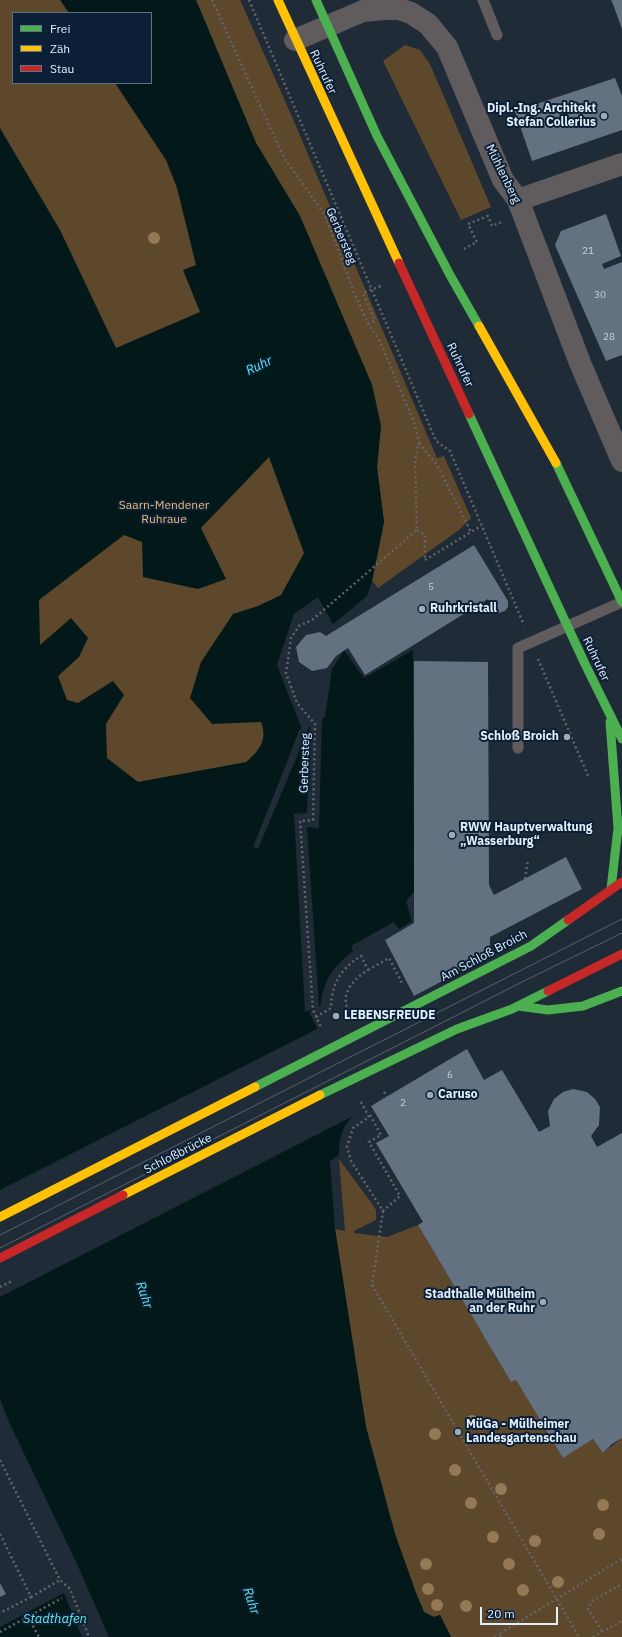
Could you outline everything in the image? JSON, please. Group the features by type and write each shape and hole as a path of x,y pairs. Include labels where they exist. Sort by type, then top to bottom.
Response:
{"main road":[{"name":"Ruhrufer","path":"278,0 295,40 568,627 609,715 622,739"},
{"name":"Ruhrufer","path":"316,0 377,136 450,275 552,454 622,602"},
{"path":"609,715 618,828 611,889"},
{"name":"Am Schloß Broich","path":"349,1038 531,946 622,882"},
{"path":"515,1007 622,954"},
{"path":"515,1007 548,1010 583,1006 622,991"},
{"name":"Schloßbrücke","path":"0,1258 366,1072 457,1029 515,1007"},
{"name":"Schloßbrücke","path":"0,1217 349,1038"}],"street":[{"name":"Mühlenberg","path":"295,40 363,11 385,9 399,10 413,6 447,47 504,180 518,200 580,363 622,461"},
{"path":"518,200 622,164"}],"lane":[{"path":"483,0 497,35"},
{"path":"518,748 518,648 622,602"}],"path":[{"name":"Gerbersteg","path":"212,0 284,158 325,215 353,290 368,324 379,339 406,401 414,422 419,442 437,465 471,532"},
{"path":"249,0 436,441 450,451 590,781"},
{"path":"477,242 468,224 488,216 492,226 507,220"},
{"path":"363,294 375,321 368,324"},
{"name":"Gerbersteg","path":"368,970 361,956 350,963 338,977 331,1000 331,1008 316,1017 313,1010 300,821 313,820 315,724 297,703 286,674 291,638 299,626 312,620 417,530 415,461 419,442"},
{"path":"417,530 425,535 425,560 481,526"},
{"path":"525,879 528,860"},
{"path":"349,1012 345,1004 345,996 349,987 358,977 389,958 403,986"},
{"path":"384,1092 387,1097"},
{"path":"359,1097 369,1117 353,1128 347,1147 351,1161 383,1211"},
{"path":"363,1102 381,1135 369,1142 400,1196 383,1211 372,1285 579,1637"},
{"path":"0,1460 60,1580 70,1589 88,1637"},
{"path":"0,1534 31,1597"},
{"path":"494,1637 500,1635 622,1559"},
{"path":"0,1613 60,1580"},
{"path":"602,1632 588,1609 592,1601 622,1584"},
{"path":"0,1632 62,1598"},
{"path":"28,1617 39,1637"},
{"path":"593,1637 622,1621"}],"green space":[{"name":"Saarn-Mendener Ruhraue","path":"0,0 150,0 318,596 294,614 280,647 274,683 300,731 243,861 194,889 0,621"},
{"path":"196,0 240,0 290,112 437,458 444,456 471,518 459,530 378,588 372,581 384,522 377,467 381,426 372,385 300,216 256,143"},
{"path":"405,45 420,50 430,64 491,207 461,220 383,61"},
{"name":"MüGa - Mülheimer Landesgartenschau","path":"339,1159 376,1210 376,1220 354,1231 354,1233 387,1237 418,1225 511,1382 516,1380 563,1457 593,1439 603,1453 622,1438 622,1637 451,1637 440,1615 434,1617 424,1612 395,1534 366,1427 335,1229 345,1231"}],"water":[{"name":"Ruhr","path":"60,0 196,0 256,143 300,216 372,385 381,426 377,467 384,522 372,581 367,596 333,624 318,597 294,614 277,665 301,727 253,847 258,849 310,725 325,717 332,669 344,650 364,678 413,650 414,892 406,901 412,921 399,929 394,922 351,946 353,951 340,962 327,981 322,996 321,1005 309,1012 359,1111 349,1120 343,1130 339,1155 330,1161 335,1229 366,1427 395,1534 416,1593 424,1612 434,1617 440,1615 451,1637 109,1637 77,1564 9,1422 0,1399 0,128 60,230 116,348 200,312 183,270 196,265 177,188 166,160 116,84 152,84 152,12 68,12","holes":["269,457 304,553 281,595 258,606 233,614 201,662 190,698 212,724 261,722 263,728 263,740 255,754 246,762 138,782 107,758 106,724 124,695 113,681 78,703 67,700 58,676 79,657 88,638 71,618 40,645 39,600 124,535 142,542 143,577 198,589 226,579 201,528"]},
{"name":"Stadthafen","path":"64,1593 82,1637 0,1637 0,1627"}],"pier":[{"path":"322,716 319,828 307,827 319,1007 305,1012 294,814 307,813 310,724"},
{"path":"319,1028 361,1112 0,1297 0,1190"}],"building":[{"path":"611,0 622,0 622,29 613,4"},
{"path":"615,78 622,96 622,130 532,161 515,111"},
{"path":"606,214 621,256 602,264 604,269 622,262 622,355 606,361 555,245 561,231"},
{"name":"Ruhrkristall","path":"474,545 508,601 508,607 505,611 499,613 488,599 365,675 348,648 336,656 327,668 312,671 299,662 296,647 306,635 320,632 326,636"},
{"name":"RWW Hauptverwaltung „Wasserburg“","path":"414,661 488,662 489,885 494,895 566,857 582,889 490,937 490,956 414,996 385,940 414,923"},
{"name":"Stadthalle Mülheim an der Ruhr","path":"467,1049 484,1080 502,1070 539,1132 550,1126 548,1111 554,1099 563,1092 573,1089 587,1092 595,1099 600,1107 599,1125 591,1136 597,1147 622,1133 622,1438 612,1444 603,1453 593,1439 563,1458 516,1380 511,1382 418,1225 423,1222 376,1143 389,1136 371,1106"},
{"path":"0,1583 6,1594 0,1597"}],"tram line":[{"path":"0,1235 622,919"},
{"path":"0,1248 520,983 622,933"}],"traffic: fast":[{"path":"316,0 377,136 450,275 479,326"},
{"path":"469,414 585,664 622,739"},
{"path":"556,463 622,602"},
{"path":"610,722 618,828 611,889"},
{"path":"255,1087 531,946 568,920"},
{"path":"320,1095 457,1029 512,1009 548,991"},
{"path":"518,1006 548,1010 583,1006 622,991"}],"traffic: slow":[{"path":"278,0 399,263"},
{"path":"479,326 556,463"},
{"path":"0,1217 255,1087"},
{"path":"123,1195 320,1095"}],"traffic: jam":[{"path":"399,263 469,414"},
{"path":"568,920 622,882"},
{"path":"548,991 622,954"},
{"path":"0,1258 123,1195"}],"place":[{"name":"Dipl.-Ing. Architekt Stefan Collerius","path":"604,116"},
{"name":"Ruhrkristall","path":"422,609"},
{"name":"Schloß Broich","path":"567,737"},
{"name":"RWW Hauptverwaltung „Wasserburg“","path":"452,835"},
{"name":"LEBENSFREUDE","path":"336,1016"},
{"name":"Caruso","path":"430,1095"},
{"name":"Stadthalle Mülheim an der Ruhr","path":"543,1302"},
{"name":"MüGa - Mülheimer Landesgartenschau","path":"458,1432"}]}
